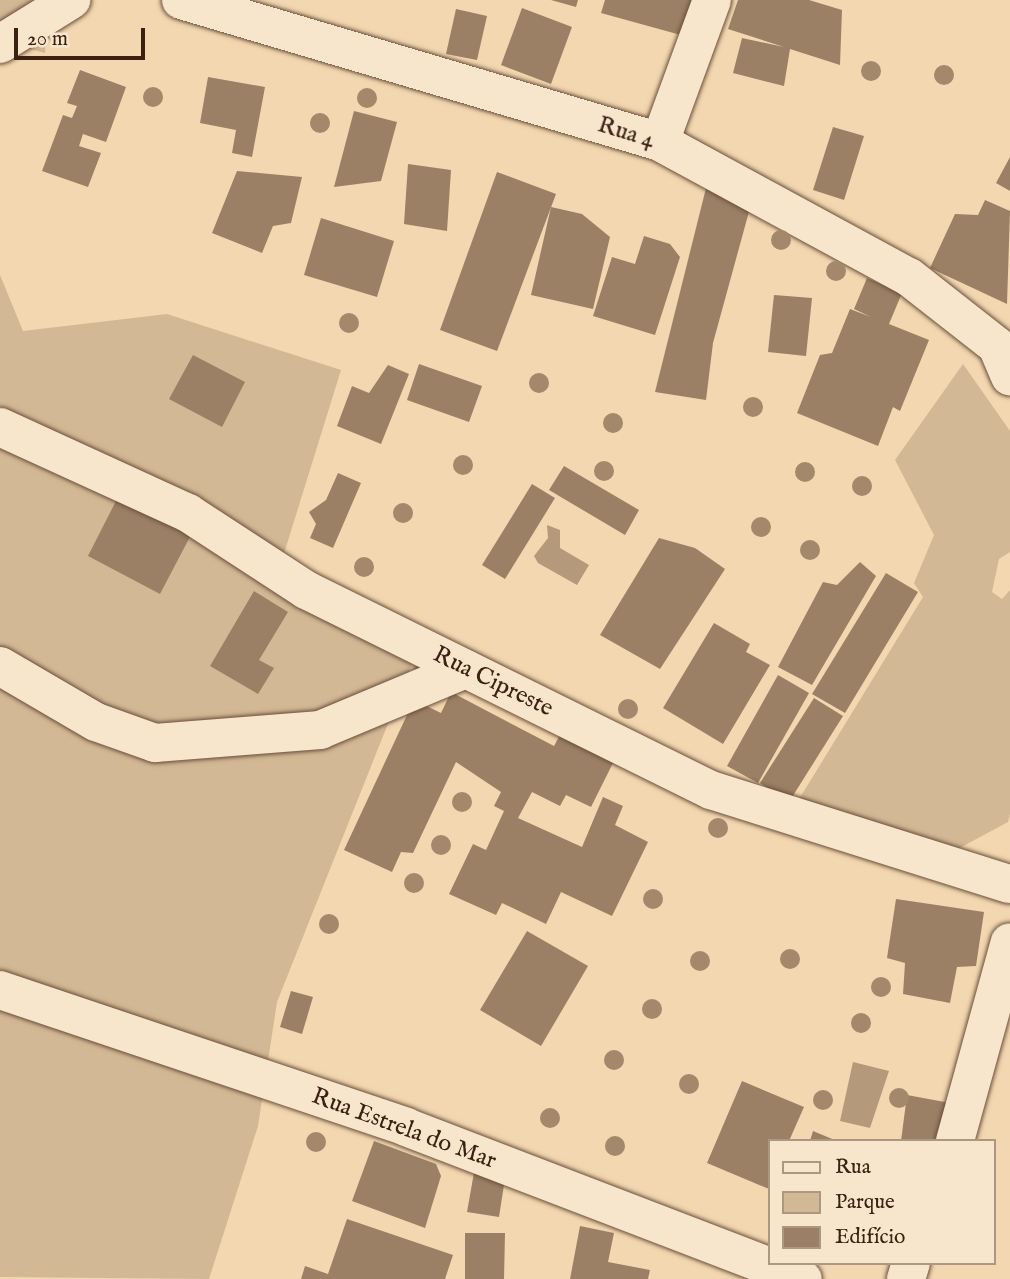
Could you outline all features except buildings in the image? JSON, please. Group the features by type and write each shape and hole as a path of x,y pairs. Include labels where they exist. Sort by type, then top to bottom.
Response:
{"street":[{"path":"0,44 71,0"},
{"name":"Rua 4","path":"181,0 660,142 909,277 1006,348"},
{"path":"660,142 712,0"},
{"name":"Rua Cipreste","path":"0,427 188,513 306,590 712,790 1010,884"},
{"path":"0,666 96,722 155,743 320,730 466,669"},
{"path":"956,1139 1009,962"},
{"name":"Rua Estrela do Mar","path":"0,990 406,1128 803,1279"}],"green space":[{"path":"0,0 48,0 45,53 0,41"},
{"path":"0,275 23,331 167,314 341,370 282,560 419,646 277,1002 258,1126 209,1279 0,1277"},
{"path":"963,364 1010,431 1010,552 999,559 992,592 1002,599 1010,590 1010,814 1008,822 954,851 793,809 923,597 914,583 934,535 895,460"}],"shaded area":[{"path":"547,525 560,530 560,548 589,565 577,585 538,563 534,556 548,538"},
{"path":"853,1062 889,1071 870,1128 840,1121"}]}
